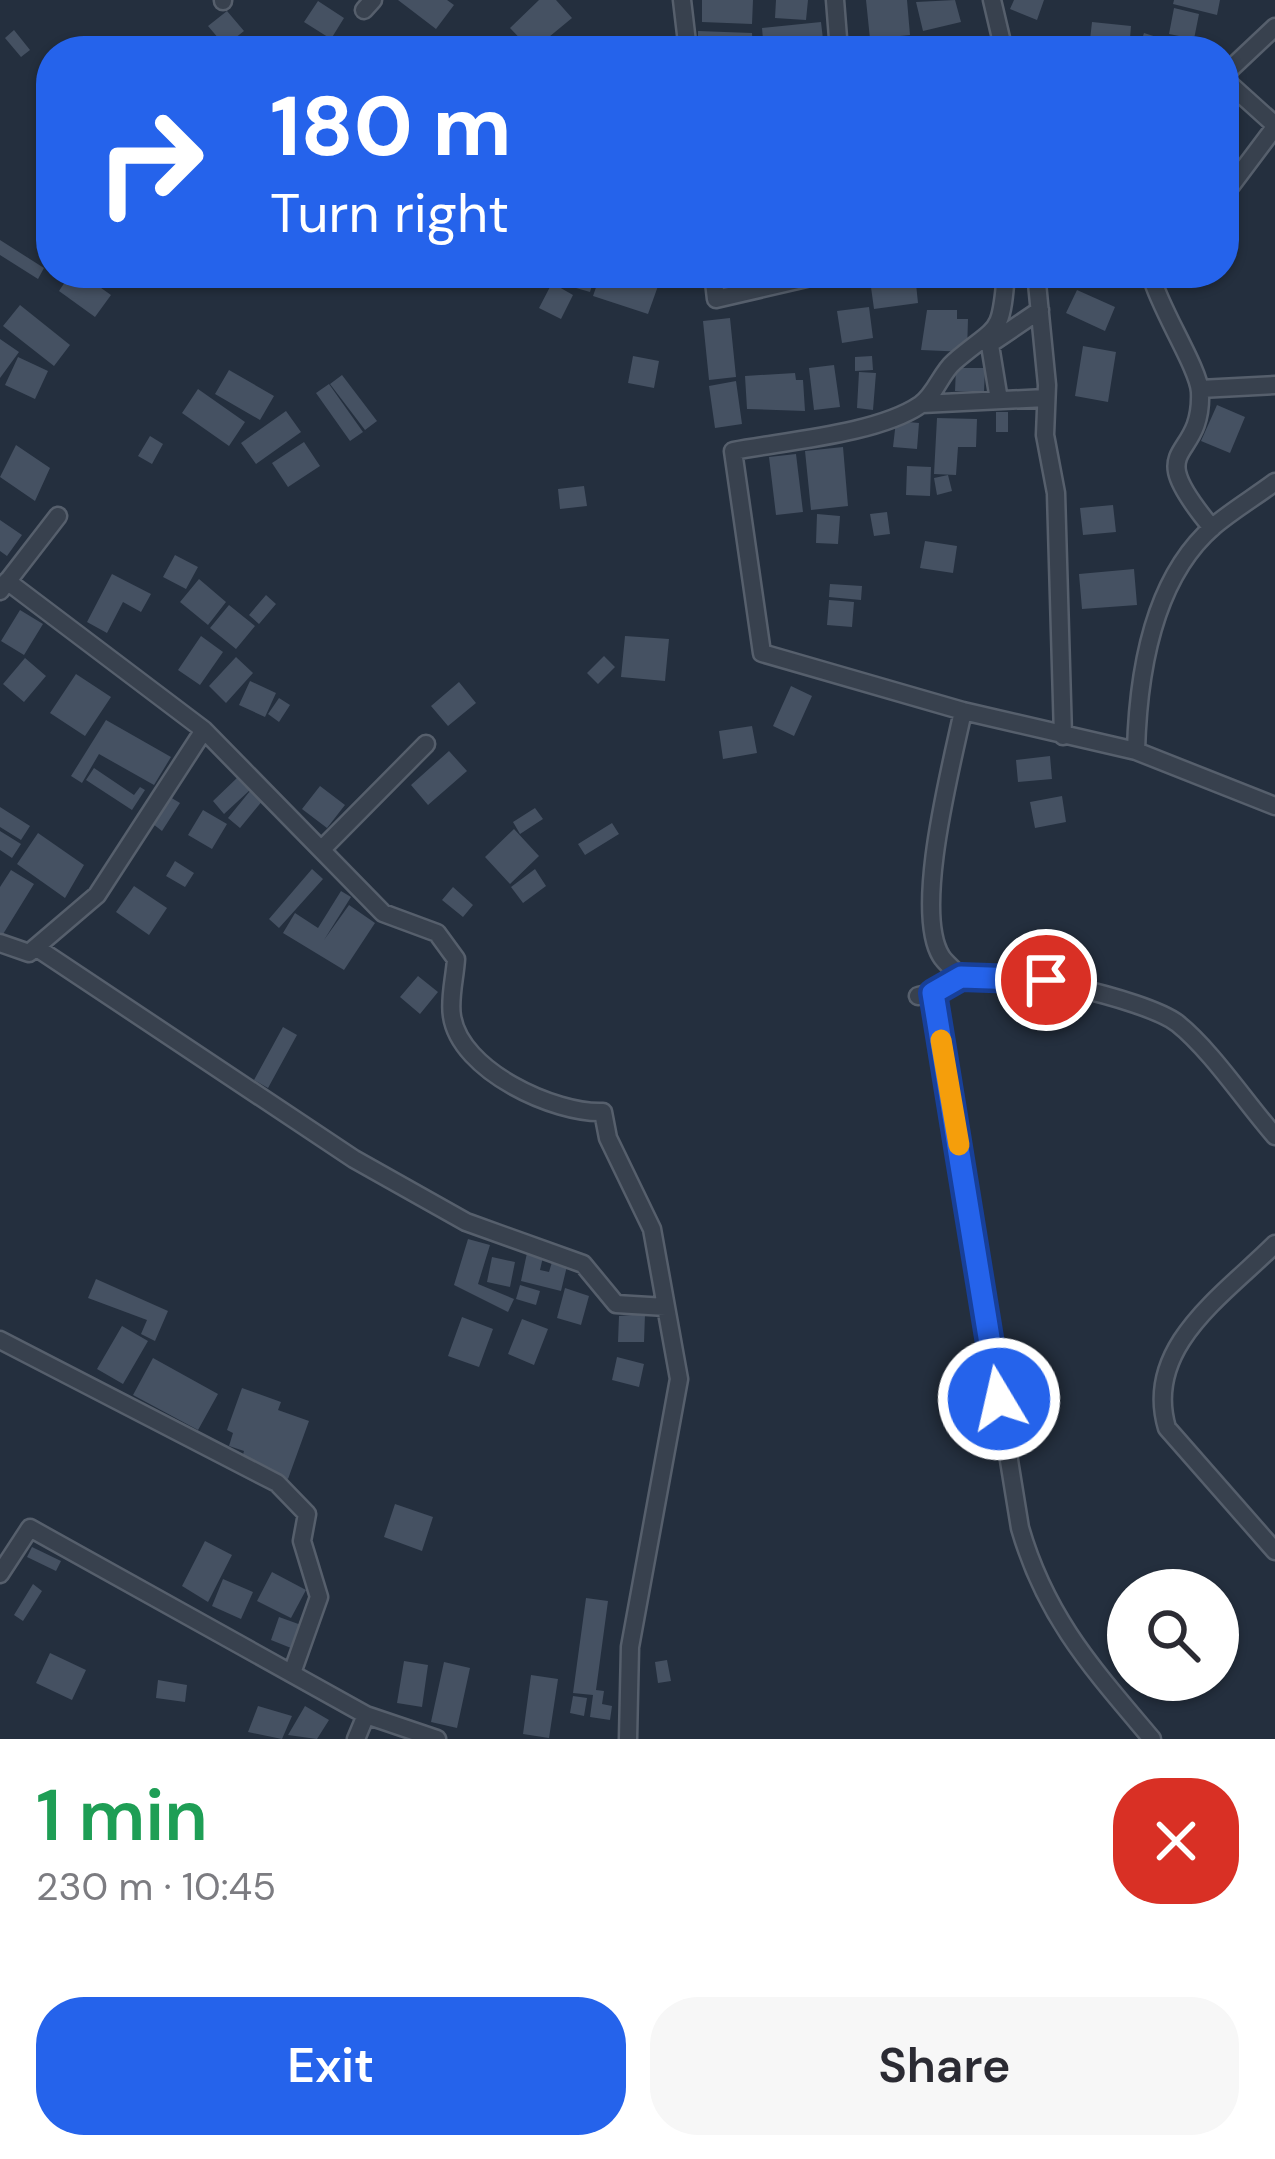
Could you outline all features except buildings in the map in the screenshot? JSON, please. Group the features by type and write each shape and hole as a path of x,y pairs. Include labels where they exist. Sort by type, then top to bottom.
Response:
{"street":[{"path":"682,0 686,36"},
{"path":"835,0 838,36"},
{"path":"992,0 1000,36"},
{"path":"1239,62 1275,27"},
{"path":"1239,91 1275,126 1239,175"},
{"path":"715,288 716,298 761,288"},
{"path":"999,400 989,341 1003,310 1005,288"},
{"path":"1038,288 1045,436 1056,493 1063,736"},
{"path":"1164,288 1200,389 1196,415 1174,462 1178,482 1212,528"},
{"path":"922,404 953,363 1040,310"},
{"path":"1200,389 1275,385"},
{"path":"1046,398 922,404 877,422 733,452 762,653 963,711 1136,752 1275,806"},
{"path":"1136,752 1137,706 1161,602 1174,574 1212,528 1275,482"},
{"path":"58,516 4,586 204,730 324,847 383,913 436,934 456,959 452,1019 476,1057 532,1099 555,1108 603,1112 608,1138 652,1228 679,1379 630,1647 628,1739"},
{"path":"961,977 939,954 932,902 937,835 963,711"},
{"path":"0,943 17,952 37,948 97,895 204,730"},
{"path":"324,847 426,744"},
{"path":"37,948 353,1159 466,1222 583,1264 616,1304 666,1307"},
{"path":"1152,1739 1091,1670 1051,1611 1020,1528 925,994 961,977 1046,980 1177,1023 1275,1136"},
{"path":"1275,1244 1180,1339 1168,1359 1160,1405 1167,1428 1275,1551"},
{"path":"0,1340 277,1484 300,1504 307,1514 302,1541 319,1597 292,1673"},
{"path":"0,1574 30,1528 366,1715 436,1739"},
{"path":"356,1739 366,1715"}],"slow traffic":[{"path":"941,1040 959,1145"}],"route":[{"path":"999,1399 933,993 961,977 999,974 1046,980"}]}
